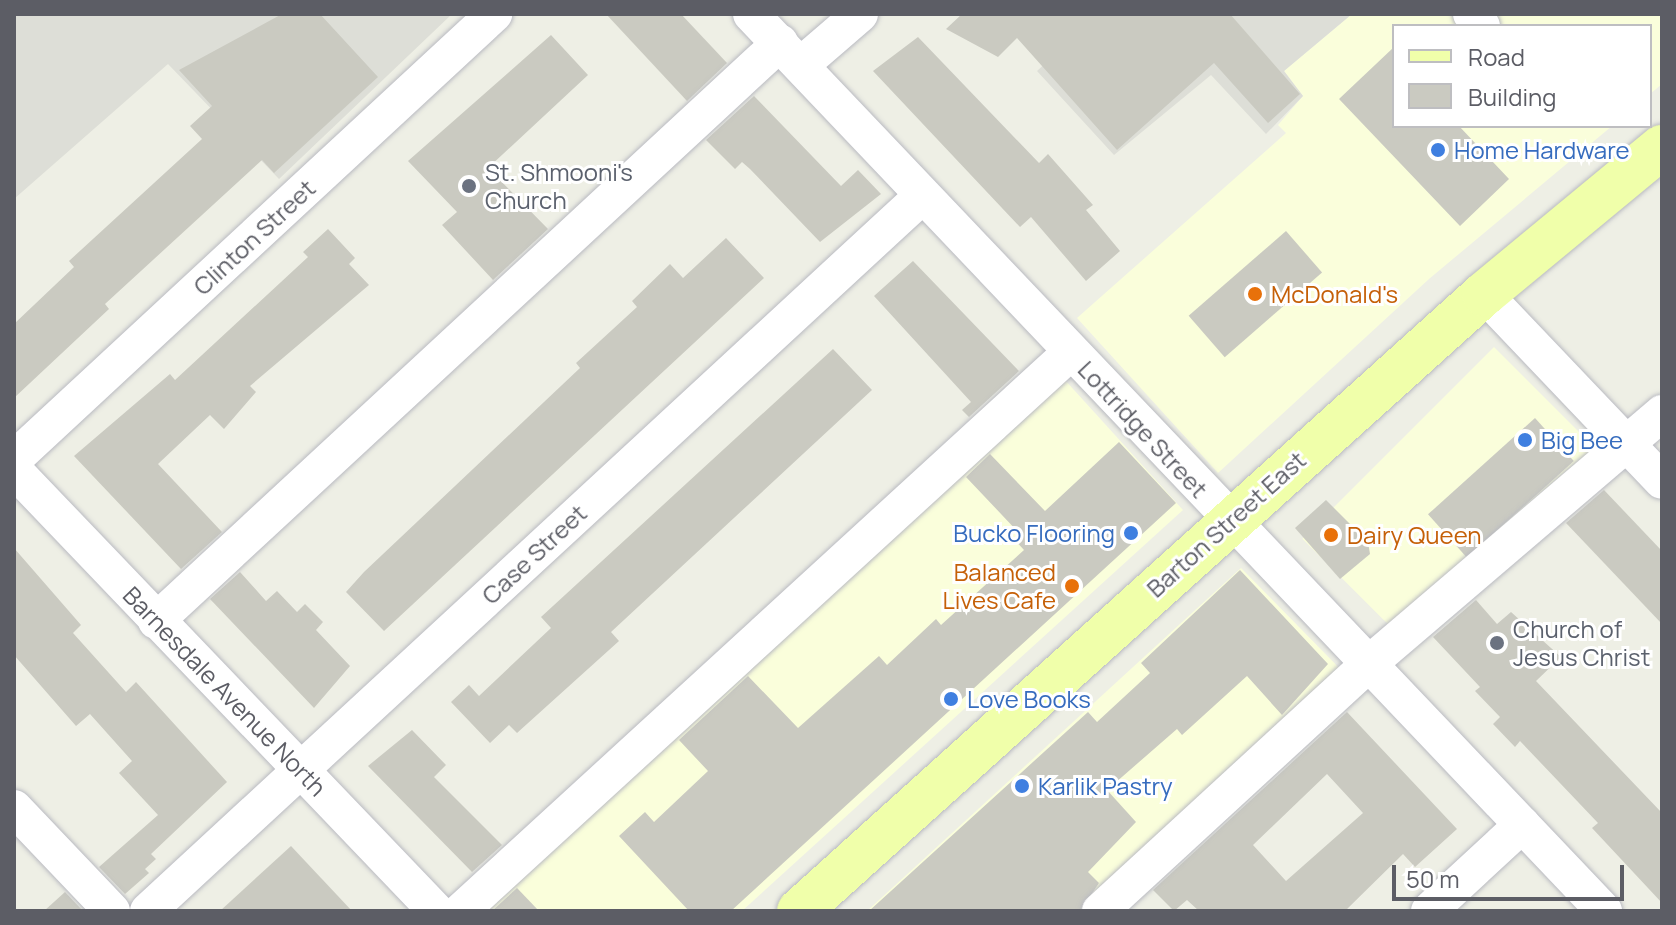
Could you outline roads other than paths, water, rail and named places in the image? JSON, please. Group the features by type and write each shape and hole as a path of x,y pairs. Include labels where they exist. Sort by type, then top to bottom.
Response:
{"main road":[{"name":"Barton Street East","path":"799,911 1228,521 1484,294 1662,147"}],"street":[{"name":"Clinton Street","path":"14,459 494,14"},
{"name":"Lottridge Street","path":"751,14 1228,521 1372,661 1604,911"},
{"path":"156,621 791,54 860,14"},
{"name":"Case Street","path":"148,911 921,197"},
{"path":"1484,294 1662,481"},
{"path":"461,911 1071,352"},
{"path":"1100,911 1372,661 1662,413"},
{"name":"Barnesdale Avenue North","path":"14,470 436,911"},
{"path":"14,808 112,911"},
{"path":"1429,911 1522,825"}],"place":[{"name":"Home Hardware","path":"1438,150"},
{"name":"St. Shmooni's Church","path":"469,186"},
{"name":"McDonald's","path":"1255,294"},
{"name":"Big Bee","path":"1525,440"},
{"name":"Bucko Flooring","path":"1131,533"},
{"name":"Dairy Queen","path":"1331,535"},
{"name":"Balanced Lives Cafe","path":"1072,586"},
{"name":"Church of Jesus Christ","path":"1497,643"},
{"name":"Love Books","path":"951,699"},
{"name":"Karlik Pastry","path":"1022,786"}]}
